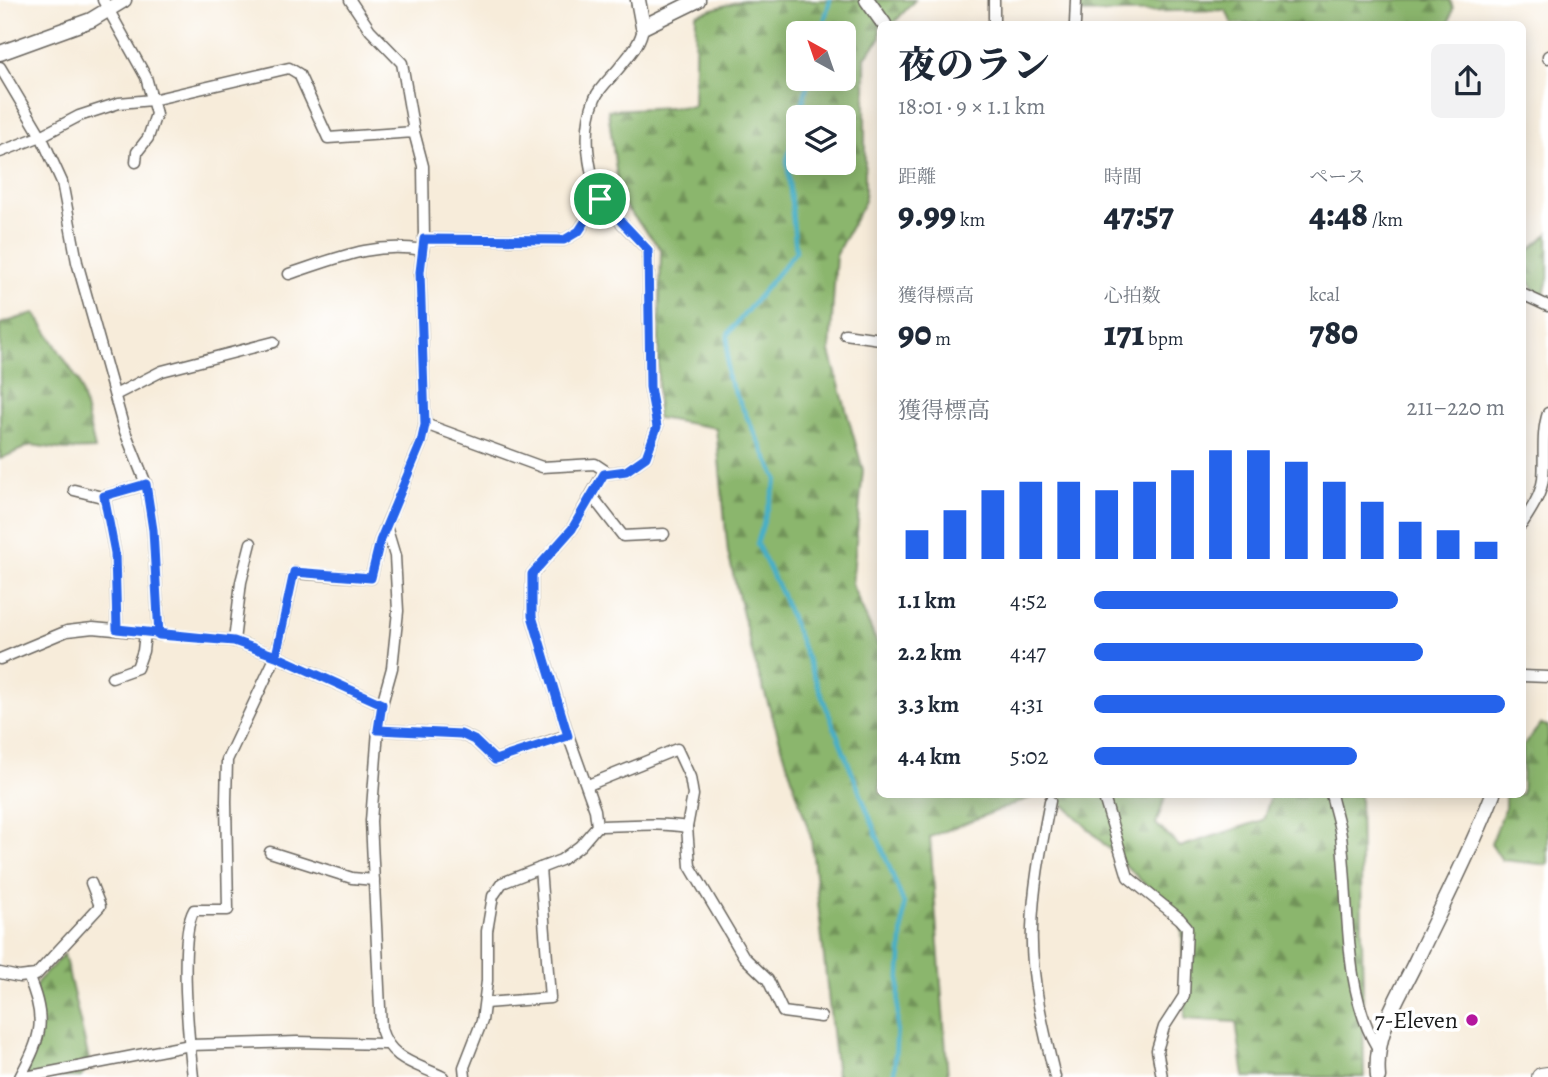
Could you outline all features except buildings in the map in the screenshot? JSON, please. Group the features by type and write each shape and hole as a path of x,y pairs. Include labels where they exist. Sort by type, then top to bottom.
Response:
{"main road":[{"path":"1541,1077 1548,1076"}],"street":[{"path":"0,52 58,33 106,5 124,0"},
{"path":"193,1077 186,975 189,919 194,910 228,910 227,760 276,656 294,572 371,578 380,541 421,443 425,425 420,272 424,245 423,166 402,63 370,30 350,0"},
{"path":"604,474 626,471 646,457 657,427 650,387 648,250 600,199 595,187 587,137 588,119 596,95 641,40 643,27 638,0"},
{"path":"643,27 698,0"},
{"path":"867,0 882,21"},
{"path":"994,0 994,21"},
{"path":"1075,21 1076,0"},
{"path":"106,5 146,77 156,114 148,138 137,152 136,162"},
{"path":"0,67 41,136 61,181 77,262 124,429 146,484 153,530 159,635"},
{"path":"0,152 41,136 79,116 119,103 152,100 289,68 299,74 328,138 414,132"},
{"path":"289,274 366,248 564,240 579,231 600,199"},
{"path":"1526,296 1548,306"},
{"path":"845,334 877,339"},
{"path":"115,395 162,371 274,342"},
{"path":"1526,518 1536,502 1543,482 1544,424 1548,413"},
{"path":"425,425 542,467 595,464 604,470 572,529 532,574 532,616 568,736 596,810 597,826 592,835 561,860 502,883 493,896 487,931 488,981 485,1003 482,1021 464,1067 465,1077"},
{"path":"74,490 90,496 104,496 146,484"},
{"path":"104,496 115,553 117,629"},
{"path":"592,496 623,536 664,534"},
{"path":"386,526 395,556 398,611 392,668 378,730 370,821 381,1029 385,1044 401,1058 443,1077"},
{"path":"234,641 241,582 251,543"},
{"path":"0,659 67,631 117,629 234,641 276,656 382,704"},
{"path":"112,677 137,668 145,633"},
{"path":"1526,676 1548,677"},
{"path":"378,730 461,734 474,740 495,760 568,736"},
{"path":"587,785 677,749 690,777 693,795 687,827 690,866 744,957 768,980 783,1012 821,1017"},
{"path":"1104,798 1128,877 1187,927 1184,996 1164,1027 1157,1050 1162,1077"},
{"path":"1332,798 1341,834 1355,994 1368,1032 1377,1047"},
{"path":"1378,1077 1377,1047 1383,1026 1410,974 1491,798"},
{"path":"1050,801 1031,930 1039,995 1055,1077"},
{"path":"597,826 632,826 661,822 687,827"},
{"path":"270,852 352,878 374,880"},
{"path":"485,1003 550,998 540,868"},
{"path":"0,973 19,977 36,975 100,905 91,883"},
{"path":"20,1077 34,1051 42,1018 38,999 28,976"},
{"path":"26,1077 190,1045 297,1042 385,1044"}],"green space":[{"path":"743,0 915,0 896,21 877,21 877,43 865,57 865,201 836,254 830,352 863,470 852,585 877,643 877,798 1029,798 930,837 948,1077 837,1077 811,838 753,656 728,553 716,428 657,418 661,249 620,200 608,110 694,106 696,14"},
{"path":"1078,0 1450,0 1453,8 1450,21 1231,21 1226,10 1076,13"},
{"path":"1548,233 1548,278 1543,298 1531,284 1526,272 1526,259 1532,248"},
{"path":"35,313 79,382 95,449 65,450 31,445 0,459 0,324"},
{"path":"1541,724 1548,726 1548,865 1502,860 1491,844 1505,808 1505,798 1526,798 1526,742"},
{"path":"1057,798 1165,798 1156,824 1180,847 1263,820 1270,798 1360,798 1364,1077 1244,1077 1236,1022 1185,1019 1180,919"},
{"path":"64,954 90,1064 81,1077 25,1077 35,1046 34,990 38,981"}],"waterway":[{"path":"824,21 830,0"},
{"path":"802,105 806,91"},
{"path":"788,175 796,251 728,334 727,376 777,479 757,544 782,595 904,904 894,1077"}],"place":[{"name":"7-Eleven","path":"1472,1020"}],"route":[{"path":"600,199 579,231 564,240 424,239 420,272 425,425 421,443 380,541 371,578 294,572 276,656 234,641 159,635 153,530 146,484 104,496 115,553 117,629 159,635 234,641 276,656 382,704 378,730 461,734 474,740 495,760 568,736 532,616 532,574 572,529 604,474 626,471 646,457 657,427 650,387 648,250 600,199"}]}
